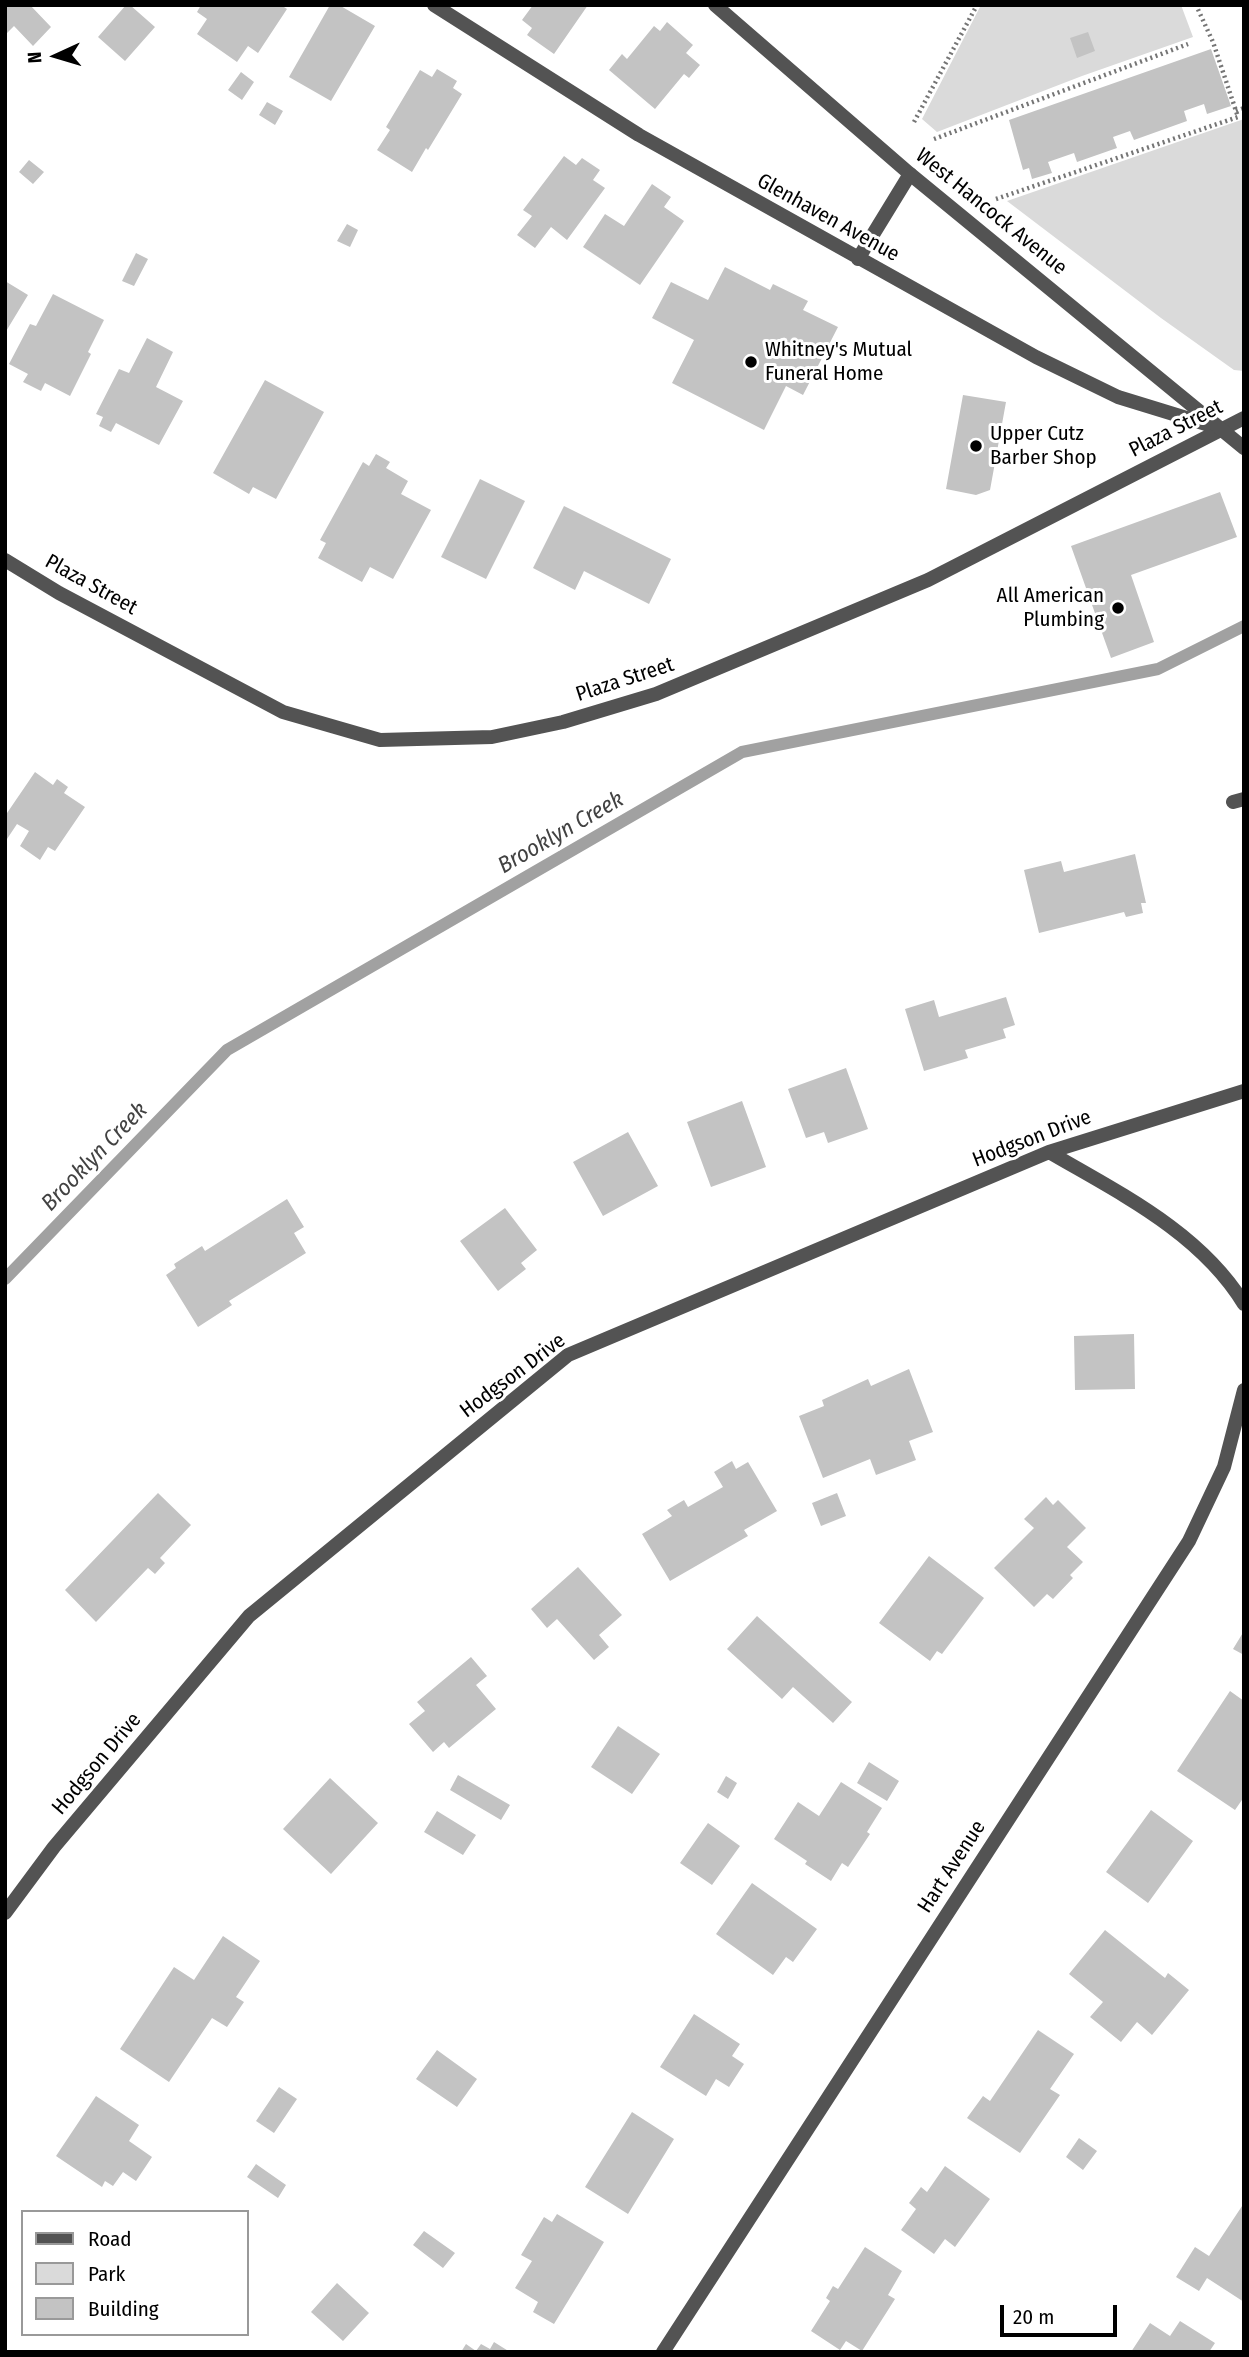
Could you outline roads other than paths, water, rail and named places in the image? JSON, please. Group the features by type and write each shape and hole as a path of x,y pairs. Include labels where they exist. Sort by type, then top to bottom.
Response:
{"street":[{"name":"Glenhaven Avenue","path":"434,5 639,135 1036,357 1118,397 1221,429"},
{"name":"West Hancock Avenue","path":"715,5 910,174 1244,448"},
{"path":"858,259 910,174"},
{"name":"Plaza Street","path":"5,560 59,593 283,712 380,740 492,737 563,722 656,694 928,580 1244,418"},
{"name":"Hodgson Drive","path":"5,1913 54,1847 249,1616 568,1355 1049,1152 1244,1091"},
{"path":"1049,1152 1137,1203 1194,1245 1231,1283 1244,1304"},
{"name":"Hart Avenue","path":"663,2352 1189,1541 1224,1468 1244,1390"}],"waterway":[{"name":"Brooklyn Creek","path":"5,1279 227,1050 742,752 1158,669 1244,626"}],"place":[{"name":"Whitney's Mutual Funeral Home","path":"751,362"},
{"name":"Upper Cutz Barber Shop","path":"976,446"},
{"name":"All American Plumbing","path":"1118,608"}]}
